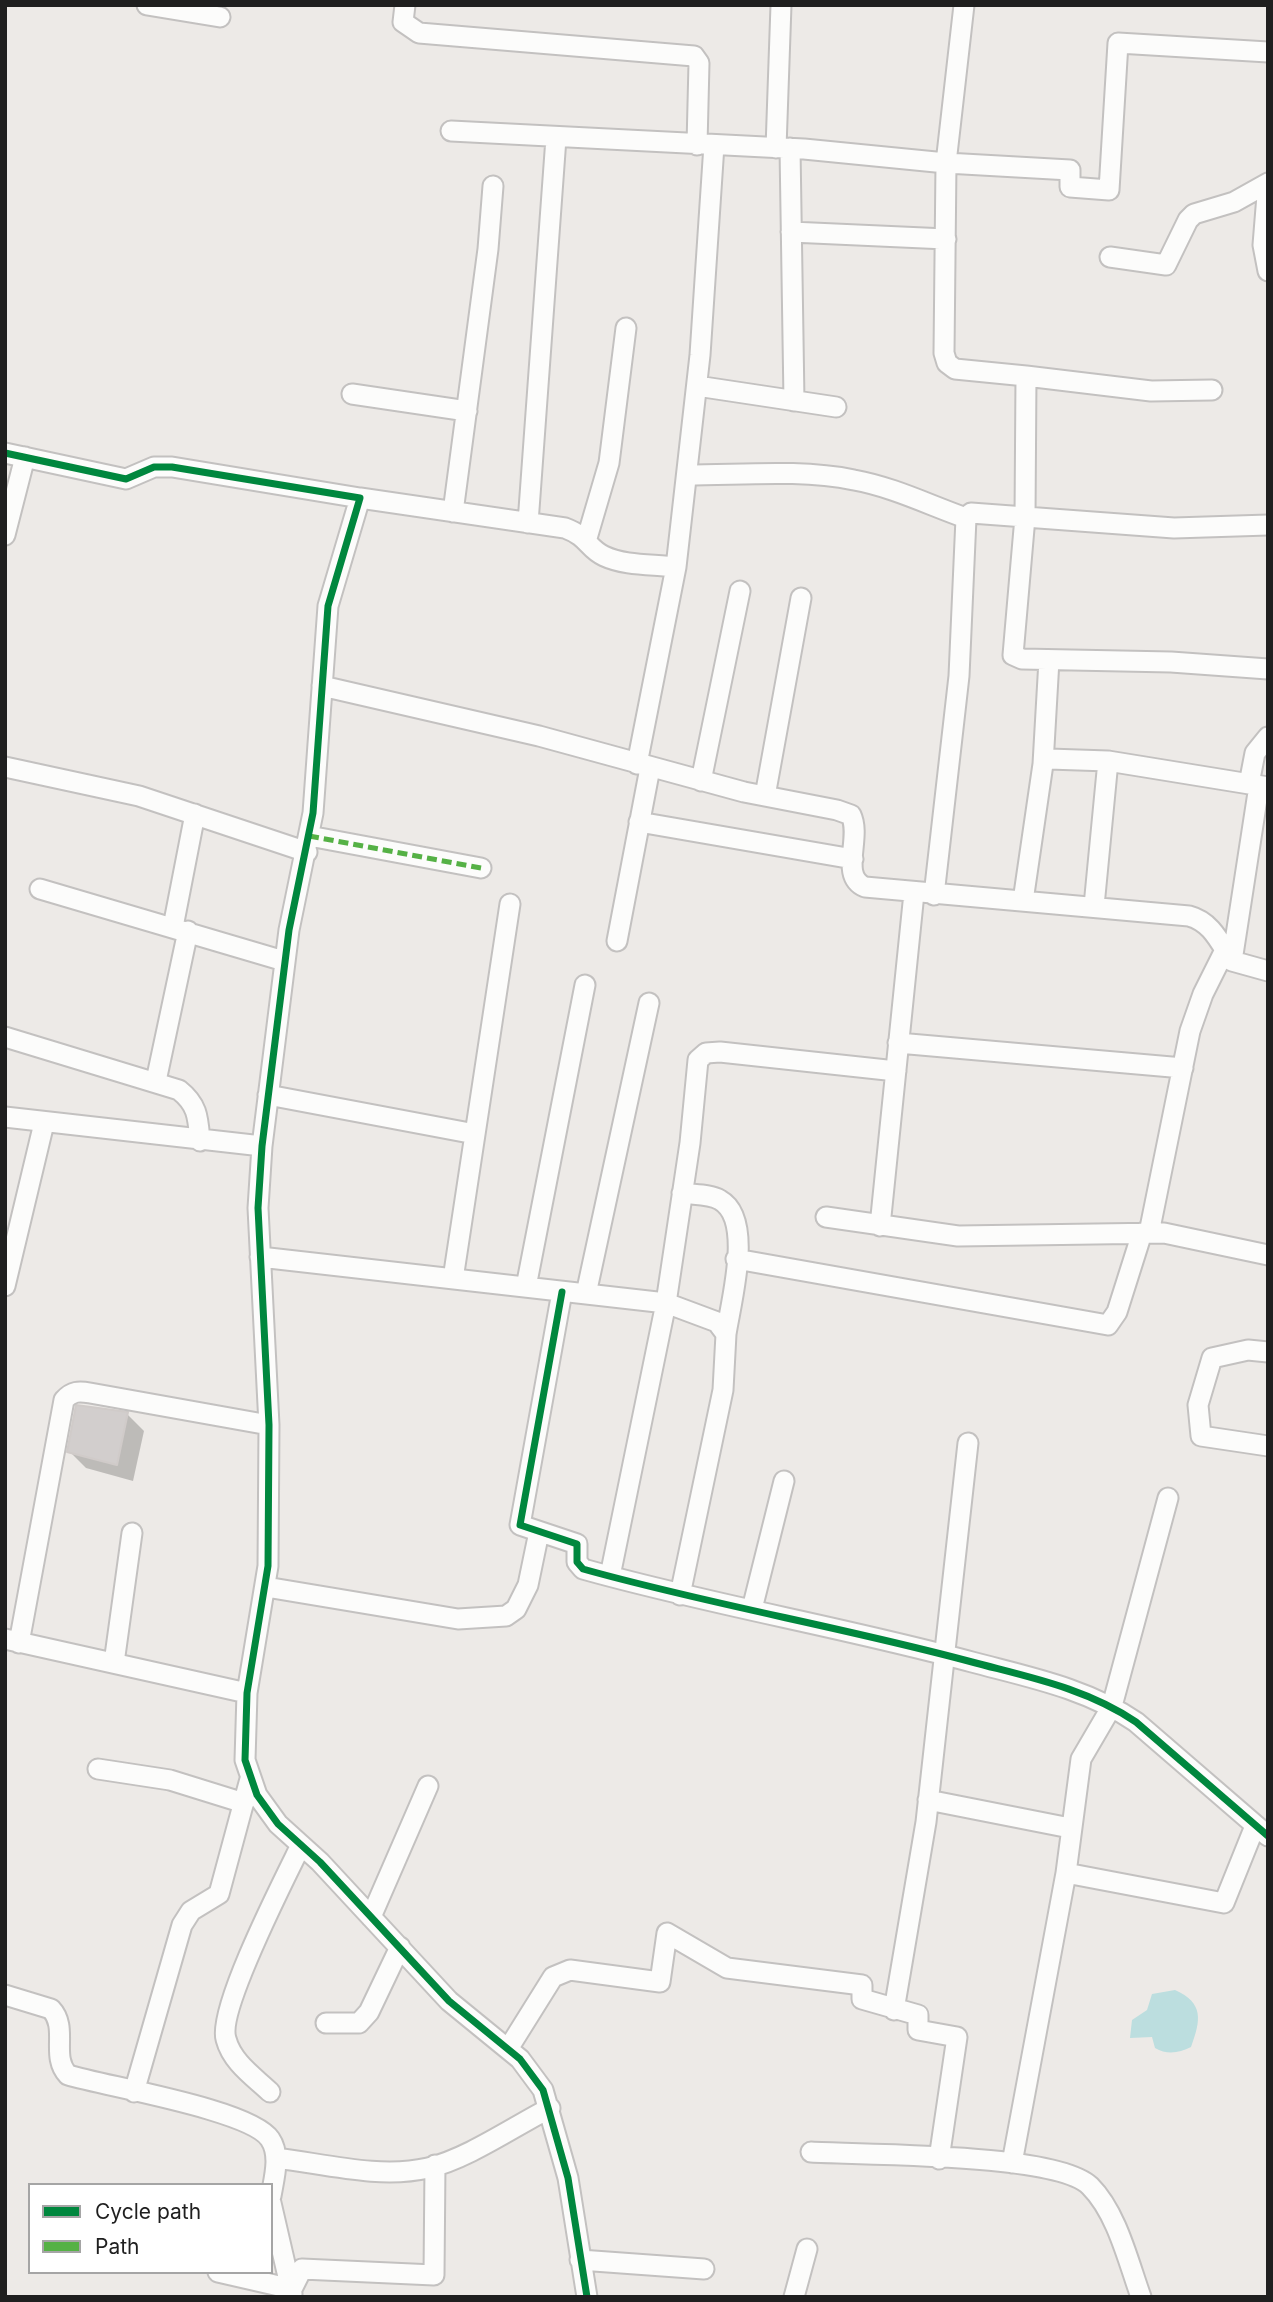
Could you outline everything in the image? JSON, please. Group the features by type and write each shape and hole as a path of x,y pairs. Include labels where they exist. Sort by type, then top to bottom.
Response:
{"street":[{"path":"147,5 220,17"},
{"path":"405,5 403,22 419,33 694,56 699,63 706,145 697,386 676,567 643,766 639,822 617,941"},
{"path":"780,5 783,148 791,232 794,401"},
{"path":"964,5 946,163 944,353 947,363 956,369 1151,391 1212,390"},
{"path":"451,131 783,148 946,163 1070,170 1070,187 1109,190 1118,43 1268,52"},
{"path":"528,523 556,138"},
{"path":"1110,257 1166,265 1194,214 1234,202 1268,183"},
{"path":"1268,183 1263,245 1268,271"},
{"path":"453,512 488,249 493,186"},
{"path":"791,232 946,239"},
{"path":"587,538 609,463 626,328"},
{"path":"1026,376 1026,517 1013,655 1022,659 1171,662 1268,669"},
{"path":"697,386 836,407"},
{"path":"352,394 467,411"},
{"path":"5,453 126,480 154,467 172,467 565,528 587,538 596,551 606,557 676,567"},
{"path":"5,535 25,457"},
{"path":"687,475 784,474 852,479 891,489 966,518"},
{"path":"360,498 328,606 308,844 284,961 262,1146 258,1208 269,1426 266,1587 247,1693 243,1743 250,1779 257,1795 278,1824 472,2023 508,2049 534,2077 550,2108 568,2178 587,2297"},
{"path":"934,895 958,676 966,518 971,513 1174,528 1268,524"},
{"path":"701,781 740,592"},
{"path":"765,796 801,597"},
{"path":"1023,901 1043,764 1049,660"},
{"path":"322,686 539,736 701,781 851,815 856,826 851,876 856,883 865,887 934,895 1094,906 1200,919 1209,926 1229,956 1268,971"},
{"path":"736,1259 1108,1325 1117,1312 1146,1233 1196,1014 1229,956 1259,786 1255,753 1268,737"},
{"path":"1043,764 1049,760 1108,761 1259,786"},
{"path":"1094,906 1108,761"},
{"path":"5,767 139,796 308,844 481,868"},
{"path":"156,1081 181,929 195,814"},
{"path":"639,822 853,859"},
{"path":"40,889 284,961"},
{"path":"880,1226 914,892"},
{"path":"453,1279 510,904"},
{"path":"526,1287 584,985"},
{"path":"586,1294 649,1003"},
{"path":"5,1037 179,1090 191,1099 198,1112 200,1141"},
{"path":"898,1043 1183,1068"},
{"path":"610,1576 666,1304 698,1060 706,1052 896,1071"},
{"path":"268,1095 475,1134"},
{"path":"5,1117 262,1146"},
{"path":"5,1286 44,1123"},
{"path":"680,1595 723,1390 738,1224 729,1207 718,1198 682,1193"},
{"path":"825,1217 958,1236 1146,1233 1268,1255"},
{"path":"260,1256 666,1304 717,1322 726,1334"},
{"path":"562,1292 519,1520 524,1528 578,1544 579,1567 680,1595 752,1609 945,1655 1073,1689 1112,1706 1136,1722 1262,1831 1224,1903 1066,1873"},
{"path":"1268,1352 1248,1350 1212,1358 1198,1405 1201,1436 1268,1446"},
{"path":"247,1693 12,1641 64,1400 69,1395 78,1391 269,1426"},
{"path":"894,2010 928,1800 968,1443"},
{"path":"752,1609 784,1481"},
{"path":"1012,2163 1066,1873 1081,1759 1112,1706 1168,1498"},
{"path":"266,1587 458,1619 506,1616 516,1609 528,1585 540,1532"},
{"path":"114,1663 132,1533"},
{"path":"98,1769 170,1780 244,1803"},
{"path":"134,2092 182,1925 191,1911 219,1894 250,1779"},
{"path":"371,1917 428,1786"},
{"path":"928,1800 1070,1828"},
{"path":"270,2092 232,2055 225,2036 226,2017 259,1934 301,1845"},
{"path":"508,2049 553,1977 570,1969 660,1982 667,1933 727,1968 862,1985 862,1999 918,2015 918,2031 957,2037 939,2159"},
{"path":"326,2023 359,2023 369,2012 400,1947"},
{"path":"5,1995 51,2009 56,2014 60,2034 59,2059 68,2075 225,2114 260,2128 271,2140 276,2158 273,2183"},
{"path":"276,2158 393,2172 435,2165 550,2108"},
{"path":"811,2152 1012,2163 1071,2175 1087,2183 1101,2199 1141,2297"},
{"path":"292,2293 302,2269 434,2276 435,2165"},
{"path":"273,2212 292,2293"},
{"path":"794,2297 807,2249"},
{"path":"580,2260 704,2269"},
{"path":"225,2274 292,2293"}],"water":[{"path":"1175,1990 1191,2001 1198,2013 1197,2029 1191,2047 1178,2052 1168,2052 1155,2048 1152,2037 1130,2038 1132,2020 1147,2010 1152,1994"}],"building":[{"path":"76,1405 128,1412 117,1465 67,1452"}],"marked path":[{"path":"309,836 481,868"}],"cycle path":[{"path":"5,453 126,479 154,467 172,467 360,498 328,606 313,813 289,930 262,1146 258,1208 269,1425 268,1566 247,1693 245,1760 257,1795 278,1824 320,1862 449,2001 520,2059 543,2090 568,2178 587,2297"},
{"path":"562,1292 520,1525 577,1544 577,1562 583,1569 680,1594 923,1649 1035,1679 1097,1700 1136,1722 1268,1836"}]}
